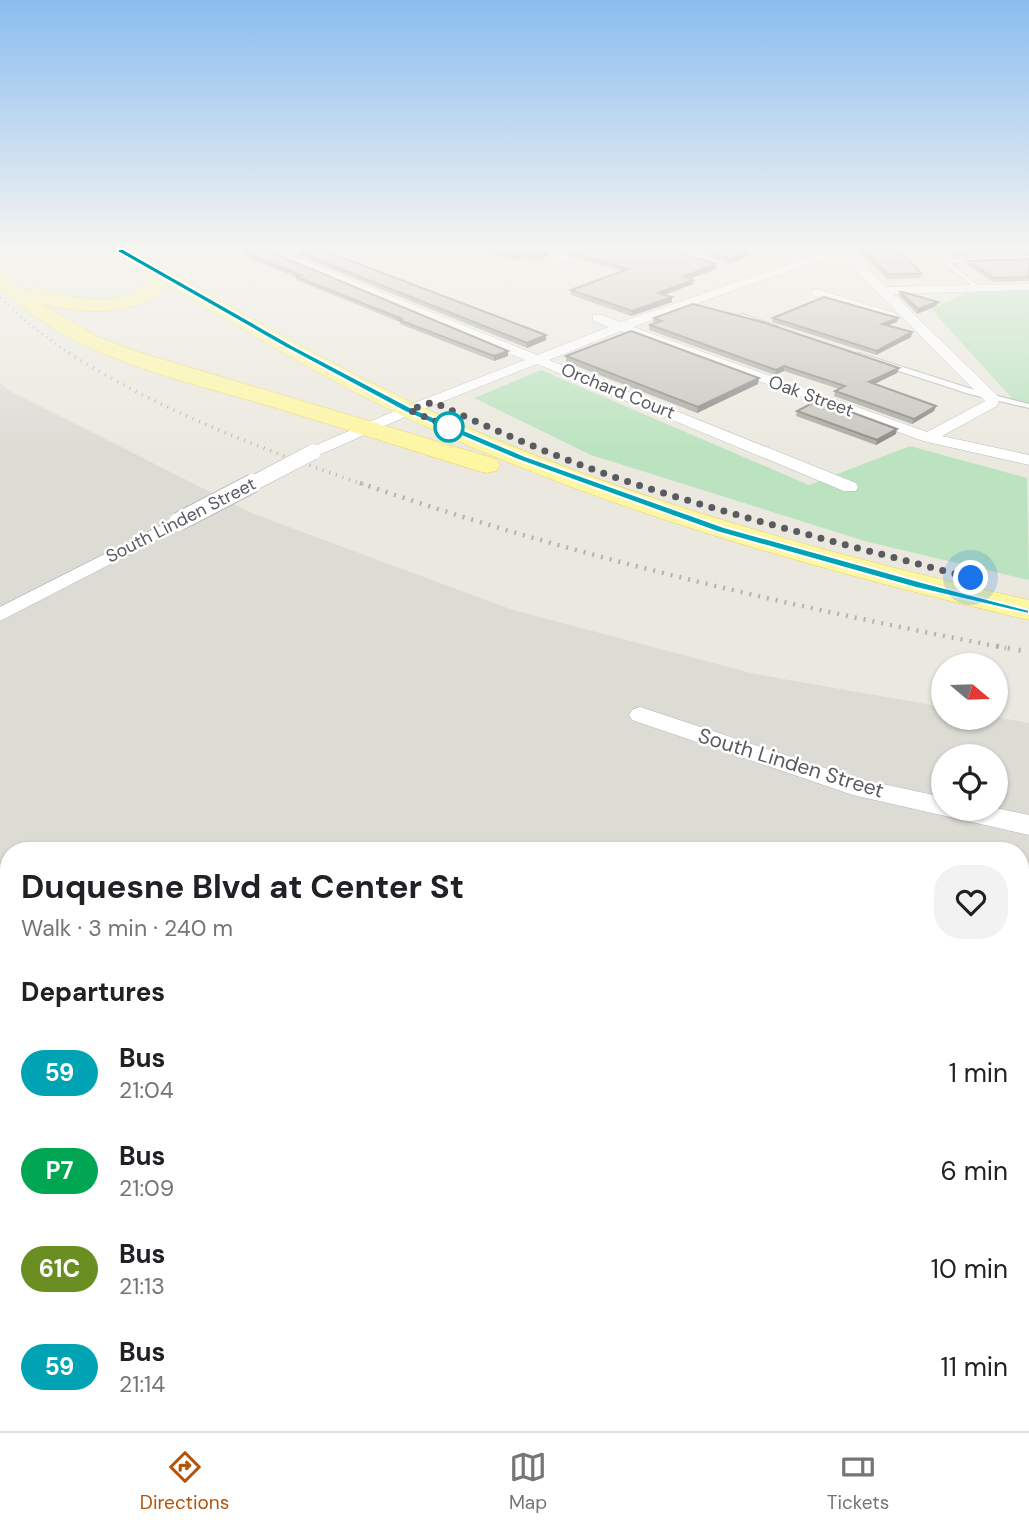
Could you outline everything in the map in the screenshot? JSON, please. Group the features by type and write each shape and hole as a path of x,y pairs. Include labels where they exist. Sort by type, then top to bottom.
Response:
{"main road":[{"path":"48,317 85,338 142,360 701,531 1029,610"},
{"path":"114,317 112,327 116,343 142,360"},
{"path":"246,317 522,458 720,530 920,585"},
{"path":"262,317 421,406 503,434 624,481 804,534 1029,591"}],"street":[{"name":"Orchard Court","path":"434,317 850,487"},
{"name":"South Linden Street","path":"0,615 313,452 365,428 649,317"},
{"path":"895,317 911,320"},
{"path":"908,317 993,398 992,402 928,438"},
{"name":"Oak Street","path":"597,318 928,438 1029,460"},
{"name":"South Linden Street","path":"640,715 853,786 931,803"},
{"path":"1008,820 1029,825"}],"lane":[{"path":"744,317 780,329"},
{"path":"844,350 993,398 1029,406"}],"shaded area":[{"path":"0,382 8,390 254,514 513,610 755,674 931,705 931,730 1008,730 1008,719 1029,723 1029,842 0,842"}],"green space":[{"path":"938,317 1029,317 1029,408 1020,407"},
{"path":"541,370 809,485 910,446 1027,478 1029,580 868,542 591,455 474,398"}],"building":[{"path":"396,317 426,317 508,351 494,356 399,320 402,319"},
{"path":"461,317 498,317 546,335 527,343"},
{"path":"742,317 762,322 899,368 869,382 936,406 914,419 835,391 845,386 784,366 776,370 650,325 662,321 654,318"},
{"path":"894,317 898,318 882,324 912,332 877,351 773,318"},
{"path":"631,331 759,378 698,407 566,356"},
{"path":"818,400 897,429 877,440 797,411"}],"railway":[{"path":"21,317 71,355"},
{"path":"69,353 175,411 250,443 365,485"},
{"path":"360,483 519,534 680,577 842,615 1006,648"},
{"path":"997,646 1029,652"}],"bus line":[{"name":"59","path":"237,317 409,410 522,458 636,501 720,530 920,585 1029,610"}],"route":[{"path":"449,427 454,429 409,410 433,402 503,434 624,481 804,534 971,578"}]}
